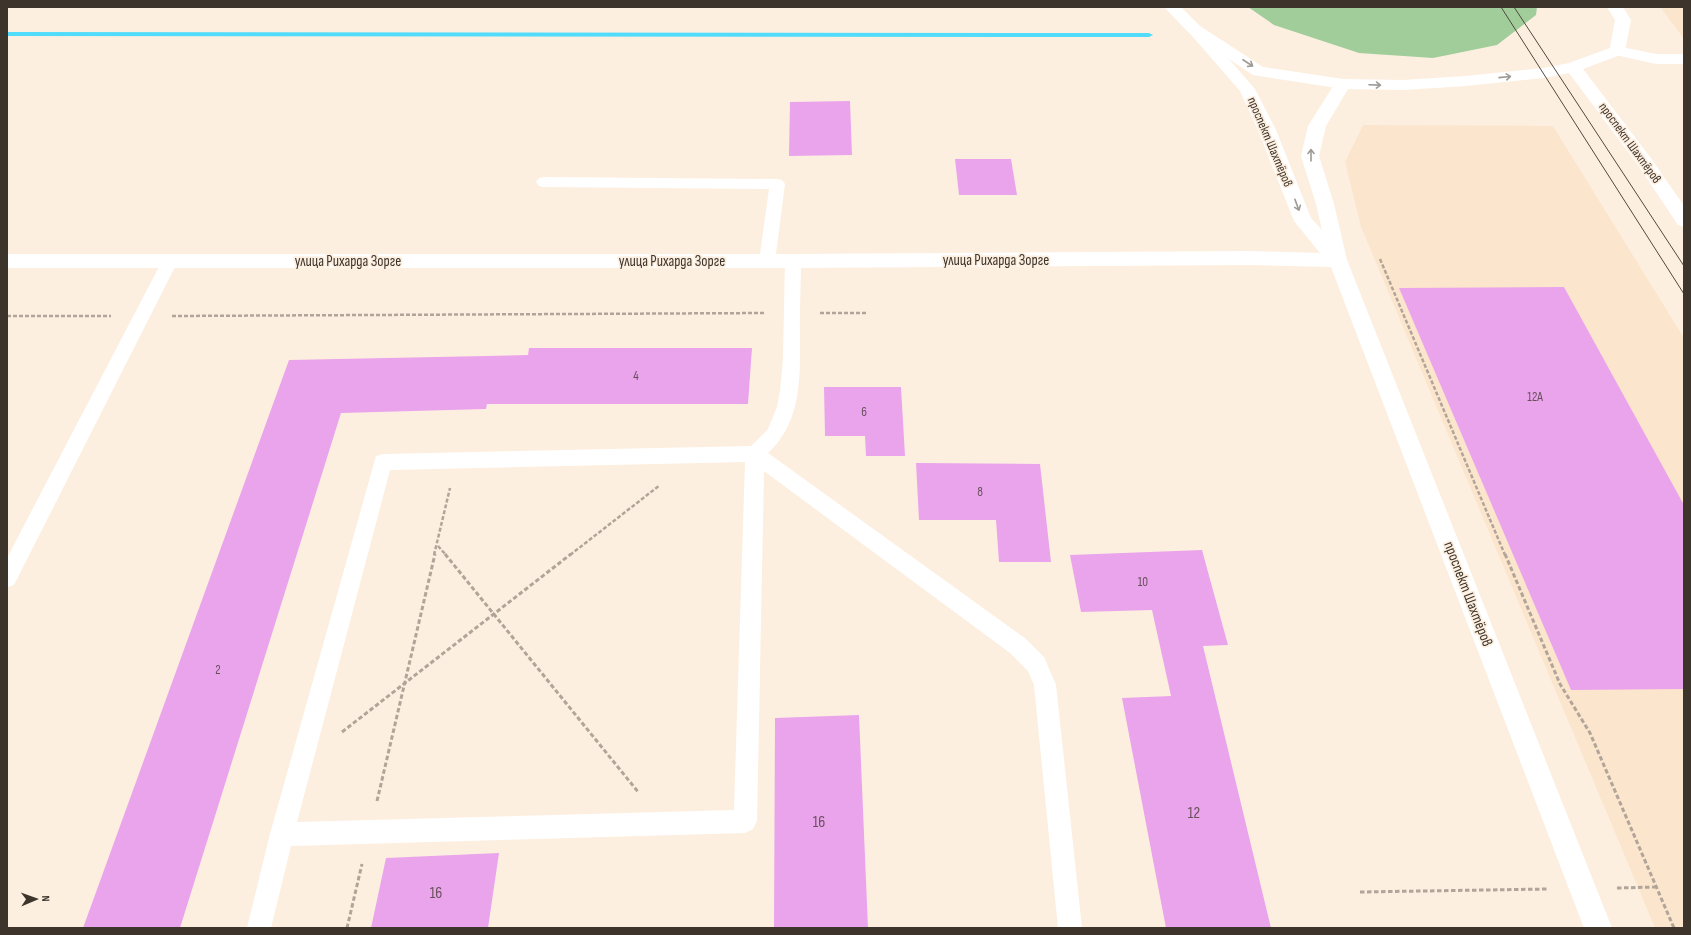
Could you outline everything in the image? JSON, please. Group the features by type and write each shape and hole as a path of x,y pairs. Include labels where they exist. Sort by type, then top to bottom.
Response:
{"street":[{"path":"1172,7 1194,29 1259,70 1343,84 1403,85 1466,81 1544,73 1574,67 1617,51 1656,59 1684,59"},
{"path":"1615,7 1623,20 1617,51"},
{"name":"проспект Шахтёров","path":"1194,29 1247,89 1267,130 1303,222 1338,260"},
{"name":"проспект Шахтёров","path":"1574,67 1644,161 1684,220"},
{"name":"проспект Шахтёров","path":"1343,84 1317,126 1310,156 1325,204 1338,260 1598,928"},
{"name":"улица Рихарда Зорге","path":"7,261 793,261 1233,258 1338,260"}],"lane":[{"path":"544,182 777,184 767,261"},
{"path":"7,578 170,261"},
{"path":"282,834 744,821 755,454 775,435 784,414 790,385 792,352 793,261"},
{"path":"259,928 282,834 383,462 755,454 1018,646 1036,664 1045,685 1070,928"}],"path":[{"path":"1380,259 1560,684 1590,733 1674,928"},
{"path":"7,316 866,312"},
{"path":"347,928 457,461"},
{"path":"301,764 661,484"},
{"path":"437,545 664,823"},
{"path":"1360,892 1657,887"}],"shaded area":[{"path":"1660,7 1684,7 1684,39"},
{"path":"1363,125 1553,126 1684,338 1684,928 1655,928 1361,227 1345,162"}],"green space":[{"path":"1248,7 1537,7 1536,15 1497,45 1433,58 1359,53 1274,25"}],"building":[{"path":"850,101 852,155 789,156 790,102"},
{"path":"955,159 1011,159 1017,195 959,195"},
{"path":"1564,287 1684,505 1684,689 1571,690 1399,288"},
{"path":"529,348 752,348 748,404 487,404 486,409 341,413 180,928 83,928 289,360 528,355"},
{"path":"824,387 901,387 905,456 866,456 865,436 825,436"},
{"path":"916,463 1040,464 1051,562 999,562 996,520 919,520"},
{"path":"1202,550 1228,645 1203,646 1271,928 1166,928 1122,698 1171,696 1152,610 1081,612 1070,555"},
{"path":"859,715 868,928 774,928 775,718"},
{"path":"499,853 488,928 371,928 386,858"}],"waterway":[{"path":"7,34 1149,35"}],"tram line":[{"path":"1501,7 1684,294"},
{"path":"1514,7 1684,266"}]}
